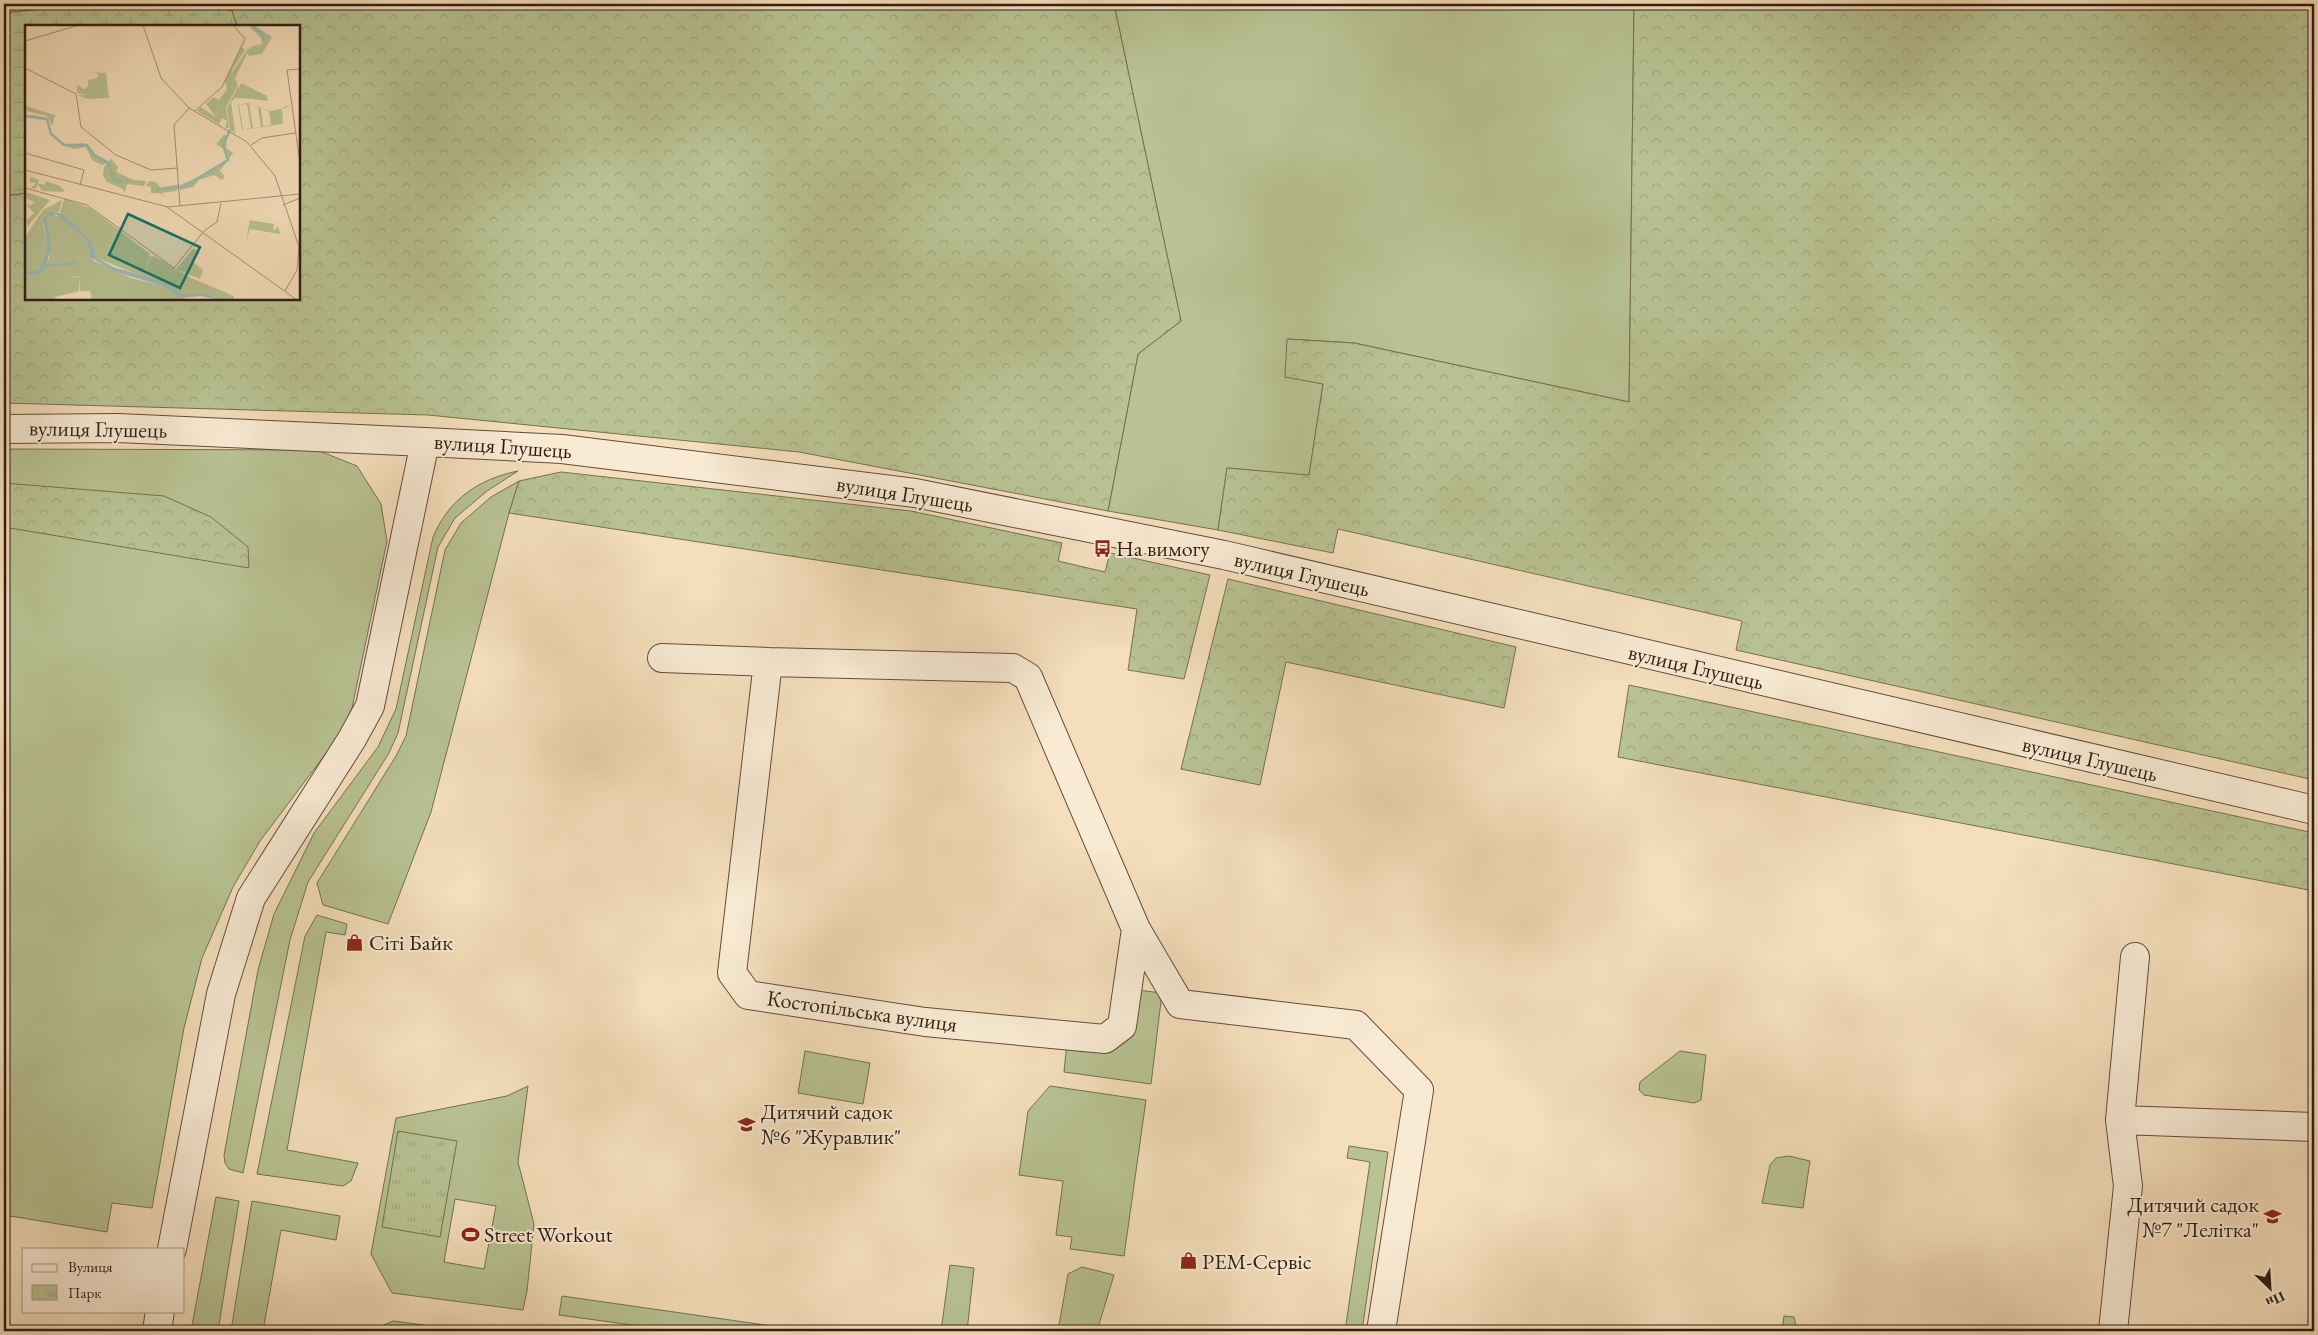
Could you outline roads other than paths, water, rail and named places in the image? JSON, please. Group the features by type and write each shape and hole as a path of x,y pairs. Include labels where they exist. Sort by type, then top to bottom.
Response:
{"street":[{"name":"вулиця Глушець","path":"4,429 118,428 572,450 915,493 1224,555 1548,633 2314,810"},
{"path":"172,1248 221,994 251,898 352,739 370,706 425,442"},
{"path":"662,658 1013,668 1028,677 1136,929 1180,1004 1356,1025 1418,1090 1381,1331"},
{"name":"Костопільська вулиця","path":"768,662 732,973 748,995 926,1022 1105,1039 1122,1026 1136,929"},
{"path":"2113,1331 2128,1186 2120,1120 2135,957"},
{"path":"2120,1120 2314,1127"},
{"path":"156,1331 160,1312"}],"place":[{"name":"На вимогу","path":"1102,548"},
{"name":"Сіті Байк","path":"355,942"},
{"name":"Дитячий садок №6 \"Журавлик\"","path":"747,1124"},
{"name":"Дитячий садок №7 \"Лелітка\"","path":"2273,1217"},
{"name":"Street Workout","path":"470,1234"},
{"name":"РЕМ-Сервіс","path":"1188,1261"}]}
